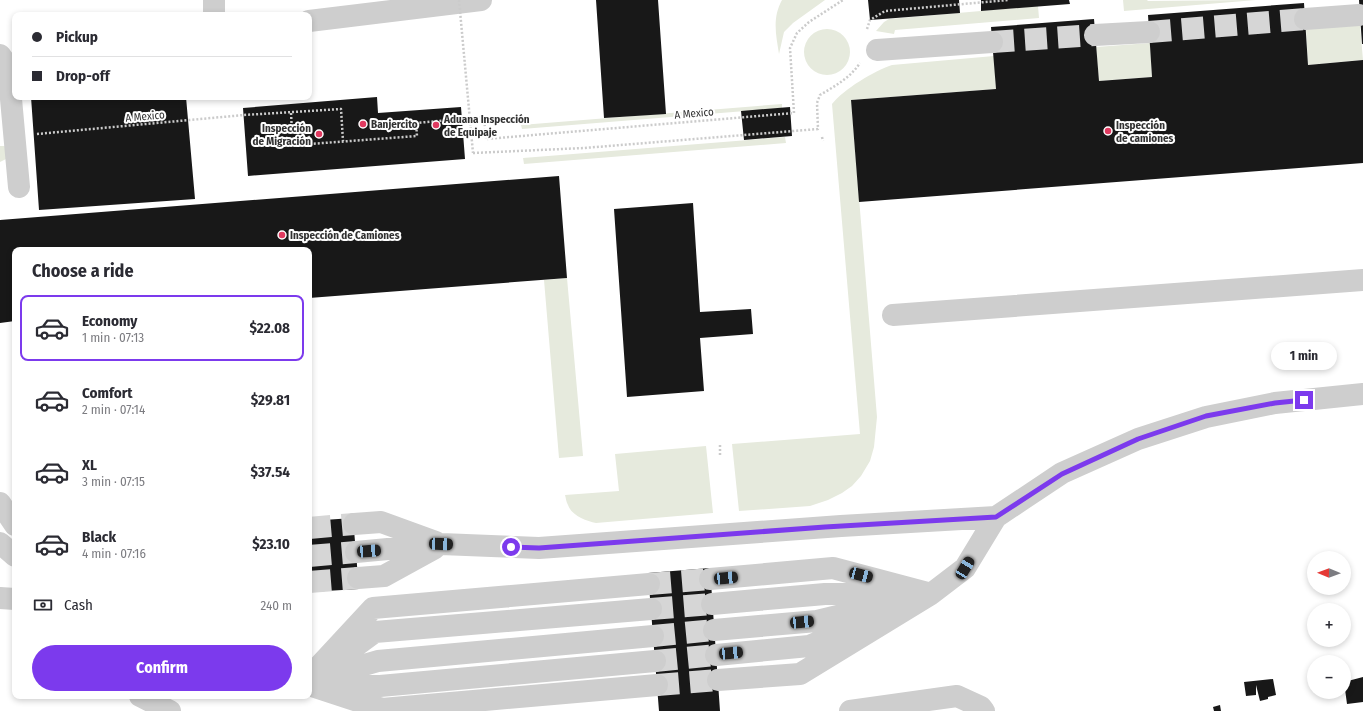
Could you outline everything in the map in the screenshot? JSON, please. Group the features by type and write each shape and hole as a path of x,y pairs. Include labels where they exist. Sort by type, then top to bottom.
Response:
{"lane":[{"path":"214,0 214,12"},
{"path":"312,21 436,3 481,0"},
{"path":"1305,19 1359,15"},
{"path":"1095,36 1149,32"},
{"path":"868,47 992,42"},
{"path":"0,50 12,48"},
{"path":"0,55 8,66 19,187"},
{"path":"893,315 1363,280"},
{"path":"718,680 800,674 931,594 965,568 996,517 1062,474 1138,439 1206,416 1275,403 1363,394"},
{"path":"0,503 12,521"},
{"path":"356,552 441,544 539,548 996,517"},
{"path":"354,524 381,522 441,544"},
{"path":"0,524 12,538"},
{"path":"0,543 12,553"},
{"path":"358,578 384,576 441,544"},
{"path":"0,562 12,569"},
{"path":"710,579 833,568 931,594"},
{"path":"312,678 373,608 649,584"},
{"path":"712,604 825,594 931,594"},
{"path":"714,630 817,621 931,594"},
{"path":"716,655 809,646 931,594"},
{"path":"0,598 12,599"},
{"path":"312,679 375,632 651,610"},
{"path":"312,680 378,661 653,636"},
{"path":"312,681 380,686 655,660"},
{"path":"312,682 382,709 657,685"},
{"path":"850,711 957,696 981,707 984,711"},
{"path":"146,699 170,711"}],"path":[{"path":"459,0 473,153 584,148 818,129 817,103 820,95 846,80 856,70 868,47 870,20 885,10 1008,0"},
{"name":"A Mexico","path":"15,136 244,115 341,109 343,141 417,136 416,123 484,117 486,139 794,113 790,48 797,33 809,22 843,0"},
{"path":"291,113 292,132 308,131 310,144 343,141"},
{"path":"720,445 720,455"}],"shaded area":[{"path":"782,0 825,0 793,23 784,32 779,54 776,20"},
{"path":"1123,0 1148,1 1256,0 1124,11"},
{"path":"1038,6 1039,18 895,30 894,34 876,31 889,19"},
{"path":"1360,25 1363,60 1308,65 1306,29"},
{"path":"823,29 831,29 840,33 846,39 850,52 846,65 840,71 831,75 823,75 814,71 808,65 804,56 804,48 808,39 814,33"},
{"path":"1150,43 1152,77 1099,81 1096,47"},
{"path":"994,56 996,89 851,100 877,417 874,447 870,461 861,476 852,486 828,500 810,506 739,511 732,444 860,434 832,104 844,92 860,81 892,65"},
{"path":"782,104 782,108 522,129 521,125"},
{"path":"785,137 786,143 524,164 523,158"},
{"path":"0,146 8,146 6,159 0,162"},
{"path":"567,278 583,456 559,458 544,280"},
{"path":"706,446 713,513 596,523 576,515 567,504 565,495 619,491 615,454"}],"building":[{"path":"596,0 658,0 666,114 604,118"},
{"path":"868,0 959,0 960,13 870,20"},
{"path":"981,0 1069,0 1070,4 981,11"},
{"path":"1359,0 1363,0 1363,44 1362,44"},
{"name":"Inspección de camiones","path":"1304,3 1308,65 1363,60 1363,163 859,202 851,100 996,89 991,27 1094,19 1099,81 1152,77 1148,15"},
{"path":"377,97 378,113 461,107 465,159 248,176 243,108"},
{"path":"31,100 186,100 195,199 39,210"},
{"path":"790,107 792,136 744,140 741,111"},
{"name":"Inspección de Camiones","path":"559,176 567,278 312,298 312,247 12,247 12,321 0,323 0,220"},
{"path":"693,203 700,312 751,309 753,334 700,338 704,391 627,397 614,209"},
{"path":"353,518 359,589 312,592 312,521"},
{"path":"710,568 720,711 659,711 648,573"},
{"path":"1363,677 1363,702 1347,704 1346,699 1351,699 1351,680"},
{"path":"1273,679 1276,695 1260,701 1256,685 1256,695 1246,696 1244,682"},
{"path":"1220,705 1221,711 1214,711 1213,707"}],"tunnel":[{"path":"1149,32 1305,19"},
{"path":"992,42 1095,35"},
{"path":"312,528 354,524"},
{"path":"312,556 356,552"},
{"path":"312,582 358,578"},
{"path":"649,584 710,579"},
{"path":"651,609 712,604"},
{"path":"653,636 714,630"},
{"path":"655,661 716,655"},
{"path":"657,685 718,680"}],"place":[{"name":"Banjercito","path":"363,124"},
{"name":"Aduana Inspección de Equipaje","path":"436,125"},
{"name":"Inspección de camiones","path":"1108,131"},
{"name":"Inspección de Migración","path":"319,134"},
{"name":"Inspección de Camiones","path":"282,235"}],"route":[{"path":"511,547 539,548 825,527 996,517 1062,474 1138,439 1206,416 1275,403 1304,400"}]}
